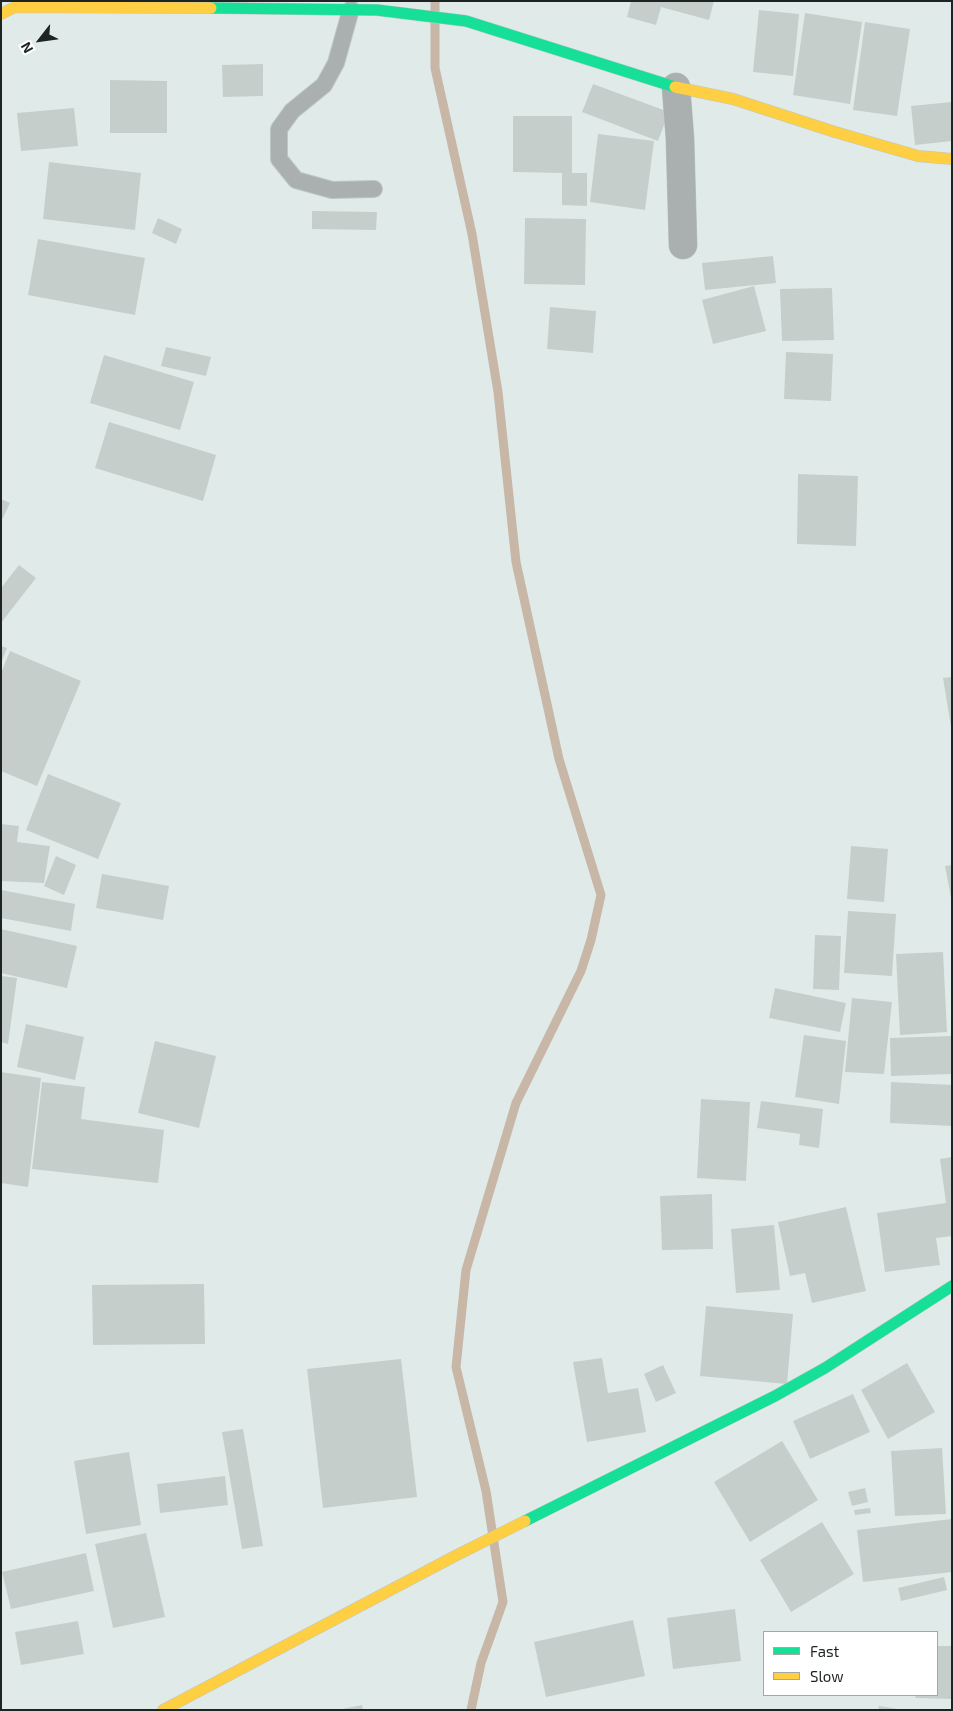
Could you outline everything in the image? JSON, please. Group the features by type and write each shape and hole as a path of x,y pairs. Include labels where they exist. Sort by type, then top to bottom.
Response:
{"street":[{"path":"1,14 15,7 351,9 377,10 466,21 676,87 733,99 835,132 918,156 952,159"},
{"path":"676,87 680,139 683,245"},
{"path":"163,1710 246,1668 455,1556 775,1396 825,1368 952,1286"}],"lane":[{"path":"351,9 336,63 324,85 292,110 279,129 279,159 296,180 332,190 374,188"}],"building":[{"path":"631,1 714,1 709,20 661,7 656,25 627,17"},
{"path":"759,10 799,14 793,76 753,72"},
{"path":"805,13 862,22 850,104 793,95"},
{"path":"865,22 910,29 897,116 853,110"},
{"path":"263,64 263,96 223,97 222,65"},
{"path":"110,80 167,81 167,133 110,133"},
{"path":"593,84 669,112 658,141 582,112"},
{"path":"952,102 952,141 915,145 911,106"},
{"path":"74,108 78,146 21,151 17,113"},
{"path":"513,116 572,116 572,173 587,173 587,206 562,205 562,173 513,172"},
{"path":"598,134 654,141 645,210 590,202"},
{"path":"49,162 141,173 135,230 43,219"},
{"path":"312,211 377,212 376,230 312,229"},
{"path":"158,218 182,229 176,244 152,233"},
{"path":"525,218 586,219 585,285 524,284"},
{"path":"38,239 145,258 135,315 28,295"},
{"path":"773,256 776,283 705,290 702,263"},
{"path":"754,286 766,331 713,344 702,300"},
{"path":"832,288 834,340 782,341 780,289"},
{"path":"550,307 596,311 593,353 547,349"},
{"path":"166,347 211,357 206,376 161,366"},
{"path":"786,352 833,354 831,401 784,399"},
{"path":"104,355 194,382 180,430 90,403"},
{"path":"109,422 216,455 203,501 95,468"},
{"path":"798,474 858,476 856,546 797,544"},
{"path":"1,499 10,503 1,522"},
{"path":"19,565 36,578 1,623 1,588"},
{"path":"1,646 7,648 1,663"},
{"path":"10,651 81,681 37,786 1,771 1,673"},
{"path":"952,677 952,727 951,727 943,678"},
{"path":"48,774 121,803 98,859 26,830"},
{"path":"1,824 19,826 17,842 50,846 44,883 1,881"},
{"path":"851,846 888,849 884,902 847,899"},
{"path":"56,856 76,865 64,895 44,886"},
{"path":"952,865 952,897 951,898 945,866"},
{"path":"102,874 169,886 163,920 96,908"},
{"path":"1,890 75,904 71,931 1,918"},
{"path":"848,911 896,914 892,976 844,973"},
{"path":"1,929 77,946 67,988 1,973"},
{"path":"815,935 841,936 839,990 813,989"},
{"path":"943,952 947,1032 900,1035 896,954"},
{"path":"1,976 17,978 8,1044 1,1042"},
{"path":"775,988 846,1003 840,1032 769,1018"},
{"path":"852,998 892,1002 884,1074 845,1072"},
{"path":"26,1024 84,1037 75,1080 17,1067"},
{"path":"804,1035 846,1041 839,1104 795,1097"},
{"path":"952,1036 952,1074 891,1076 890,1038"},
{"path":"155,1041 216,1056 199,1128 138,1113"},
{"path":"1,1072 41,1078 28,1187 1,1183"},
{"path":"42,1082 85,1087 81,1119 164,1130 158,1183 32,1169"},
{"path":"891,1082 952,1085 952,1126 890,1123"},
{"path":"701,1099 750,1102 746,1181 697,1178"},
{"path":"761,1101 823,1109 819,1148 799,1145 800,1134 757,1128"},
{"path":"952,1157 952,1236 936,1238 940,1265 885,1272 877,1213 946,1203 940,1159"},
{"path":"712,1194 713,1249 662,1250 660,1196"},
{"path":"846,1207 866,1291 812,1303 805,1273 790,1276 778,1222"},
{"path":"774,1225 780,1290 736,1293 731,1229"},
{"path":"204,1284 205,1344 93,1345 92,1285"},
{"path":"706,1306 793,1314 787,1384 700,1376"},
{"path":"602,1358 608,1393 638,1388 646,1432 587,1442 573,1362"},
{"path":"401,1359 417,1497 323,1508 307,1369"},
{"path":"907,1363 935,1412 888,1439 861,1390"},
{"path":"663,1365 676,1393 656,1402 644,1374"},
{"path":"853,1394 870,1432 810,1459 793,1421"},
{"path":"243,1429 263,1546 242,1549 222,1432"},
{"path":"782,1441 818,1500 750,1542 714,1482"},
{"path":"942,1448 946,1514 895,1516 891,1451"},
{"path":"129,1452 141,1525 86,1534 74,1461"},
{"path":"225,1476 228,1505 160,1513 157,1484"},
{"path":"865,1488 868,1502 852,1506 848,1492"},
{"path":"870,1508 871,1513 855,1515 854,1510"},
{"path":"952,1519 952,1572 863,1582 857,1530"},
{"path":"822,1522 854,1574 791,1612 760,1560"},
{"path":"146,1533 165,1617 113,1628 95,1544"},
{"path":"86,1553 94,1591 11,1609 2,1572"},
{"path":"944,1577 947,1590 901,1601 898,1588"},
{"path":"735,1609 741,1661 673,1669 667,1618"},
{"path":"633,1620 645,1676 546,1697 534,1642"},
{"path":"78,1621 84,1654 21,1665 15,1632"},
{"path":"938,1646 952,1646 952,1699 915,1698 916,1696 938,1696"},
{"path":"362,1705 363,1710 342,1710 342,1709"},
{"path":"879,1706 898,1709 898,1710 878,1710"}],"waterway":[{"path":"435,1 435,68 472,234 498,392 516,562 559,759 601,895 591,940 581,971 516,1103 466,1270 456,1367 486,1491 503,1602 481,1663 471,1710"}],"traffic: fast":[{"path":"211,8 377,10 466,21 675,87"},
{"path":"525,1521 775,1396 825,1368 952,1286"}],"traffic: slow":[{"path":"1,14 15,7 211,8"},
{"path":"675,87 733,99 835,132 918,156 952,159"},
{"path":"163,1710 525,1521"}]}
